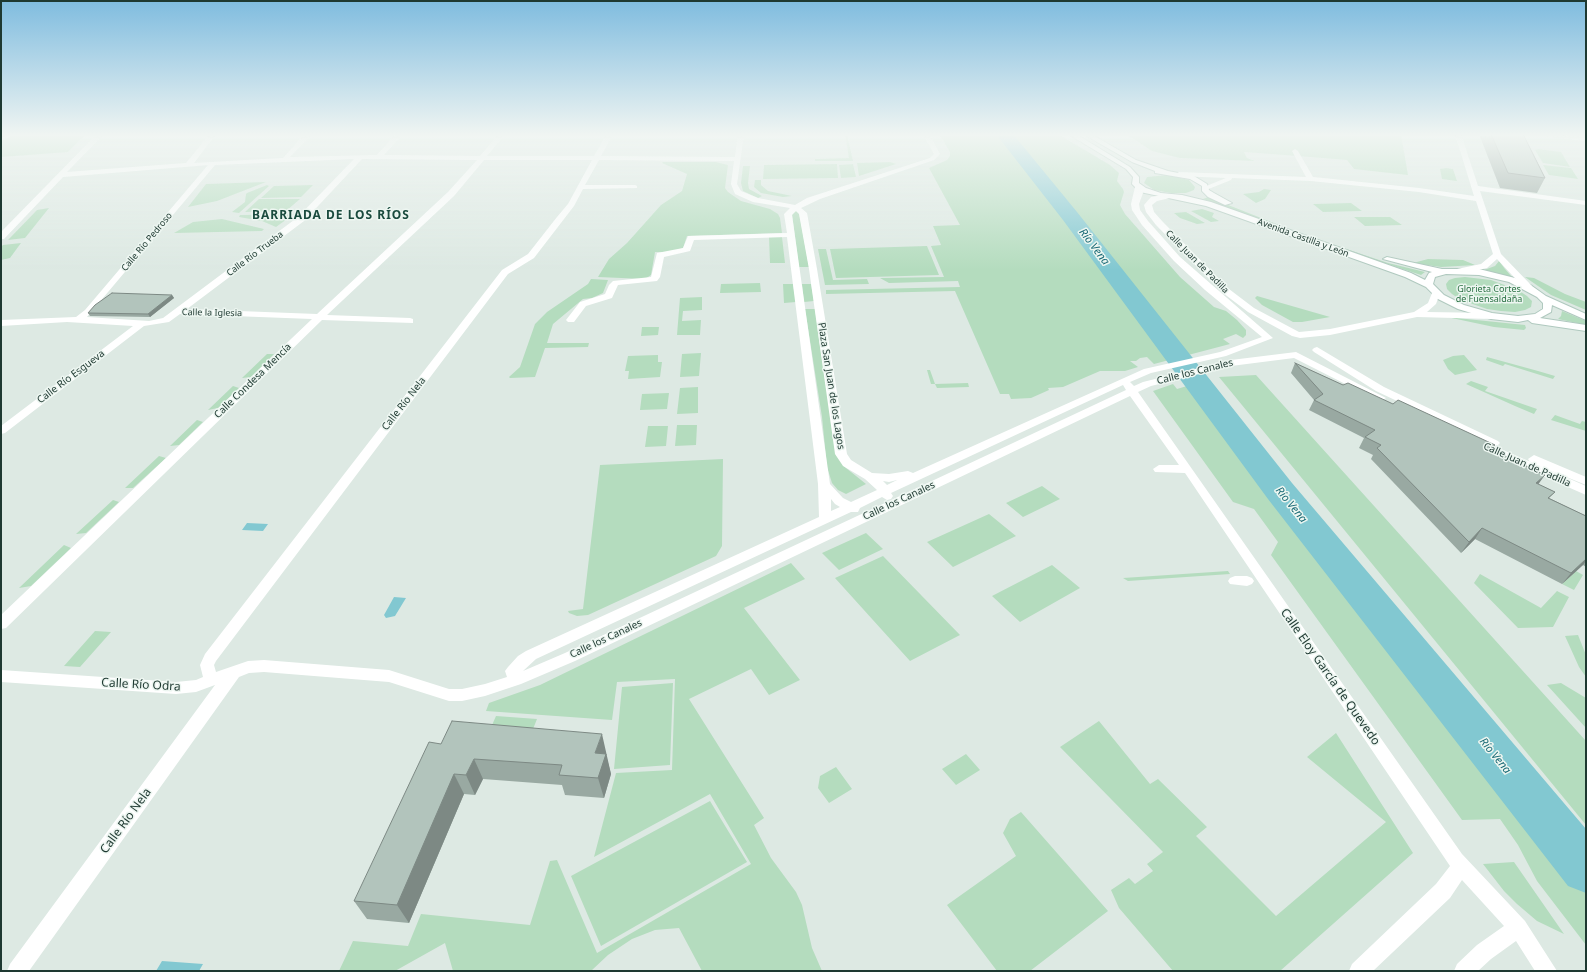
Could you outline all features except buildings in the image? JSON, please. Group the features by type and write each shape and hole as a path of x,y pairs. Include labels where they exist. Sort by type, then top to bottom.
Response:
{"street":[{"path":"1,237 57,179"},
{"name":"Calle Río Pedroso","path":"78,320 88,312 199,179"},
{"name":"Calle Río Trueba","path":"180,311 301,219 339,179"},
{"name":"Calle Condesa Mencía","path":"1,624 318,318 451,194 463,179"},
{"name":"Calle Río Nela","path":"212,680 207,664 217,648 505,272 531,256 566,211 584,179"},
{"path":"735,179 734,184 738,192 750,198 796,207 817,198 873,179"},
{"path":"1139,179 1135,184 1148,192 1172,197 1192,197 1222,181 1233,179"},
{"name":"Avenida Castilla y León","path":"1196,179 1211,196 1231,204 1327,239 1403,264 1442,272"},
{"path":"1315,179 1419,190 1478,199"},
{"path":"1472,179 1497,255 1529,288 1543,298 1586,317"},
{"path":"580,187 635,187"},
{"name":"Calle Juan de Padilla","path":"1139,187 1140,193 1135,204 1136,210 1145,223 1177,259 1208,288 1268,338 1268,342 1274,348 1294,355 1375,396 1450,431 1586,491"},
{"path":"1475,188 1586,203"},
{"name":"Avenida Castilla y León","path":"1172,197 1208,204 1408,275 1429,285"},
{"name":"Calle Juan de Padilla","path":"1172,197 1154,200 1148,208 1150,212 1226,291 1262,316 1310,340 1317,349 1358,377 1395,396 1479,436 1586,481"},
{"path":"773,203 789,203 817,198"},
{"name":"Plaza San Juan de los Lagos","path":"826,518 824,484 788,214 796,207 803,213 841,454 847,463 869,476 885,490"},
{"path":"571,320 583,304 609,296 613,285 616,283 654,279 656,277 660,255 687,249 691,238 791,235"},
{"path":"1491,316 1461,307 1436,293 1429,285 1430,277 1442,272 1460,271 1484,266 1497,255"},
{"path":"795,269 813,269"},
{"path":"1460,271 1499,276 1529,288"},
{"path":"1417,314 1432,304 1436,293"},
{"path":"1525,319 1538,316 1546,312 1548,305 1543,298"},
{"path":"800,306 818,305"},
{"name":"Calle la Iglesia","path":"1,322 78,320 141,324 160,322 180,311 410,321"},
{"path":"1297,334 1330,332 1417,314 1491,316 1525,319 1586,328"},
{"name":"Calle Río Esgueva","path":"1,431 141,324"},
{"name":"Calle los Canales","path":"516,680 513,671 523,660 561,641 1134,376 1161,368 1203,359 1268,338 1278,332 1297,334"},
{"path":"1317,349 1321,340 1330,332"},
{"name":"Calle los Canales","path":"396,678 420,688 449,695 462,695 485,690 516,680 570,657 1131,391 1168,377 1211,367 1243,361 1294,355 1310,355 1317,349"},
{"path":"1131,391 1127,384 1134,376"},
{"name":"Calle Eloy García de Quevedo","path":"1131,391 1188,468 1461,866 1518,928 1547,971"},
{"path":"1159,469 1188,468"},
{"name":"Plaza San Juan de los Lagos","path":"869,476 889,478 925,472"},
{"path":"824,484 835,498 857,510 879,510 887,499 885,490"},
{"path":"741,557 752,570"},
{"name":"Calle Río Odra","path":"1,676 176,688 196,686 248,667 264,666 396,678"},
{"name":"Calle Río Nela","path":"17,971 234,672"},
{"path":"1359,971 1443,892 1461,866"},
{"path":"1464,971 1484,952 1518,928"}],"green space":[{"path":"685,179 726,179 725,188 728,192 741,201 770,209 778,214 782,233 687,236 683,248 671,252 655,252 651,275 645,279 598,277 609,259 627,243 661,205 682,191"},
{"path":"741,179 748,179 749,189 762,196 758,198 743,191"},
{"path":"935,179 1117,179 1124,192 1120,205 1125,214 1180,277 1214,307 1226,311 1237,320 1246,330 1246,335 1243,338 1236,334 1223,339 1230,344 1154,364 1147,357 1140,358 1136,361 1130,361 1138,367 1125,371 1100,371 1063,387 1048,388 1049,390 1031,398 1011,399 1009,394 1000,394 955,291 826,294 826,290 960,287 958,281 889,283 880,278 944,277 931,246 941,245 933,226 960,225"},
{"path":"1146,179 1186,179 1189,180 1195,187 1194,190 1186,193 1171,193 1154,190 1144,183"},
{"path":"755,180 761,180 761,185 768,191 792,196 783,197 761,193 754,187"},
{"path":"266,182 217,201 188,207 206,184"},
{"path":"267,185 269,186 239,213 232,212 245,202 247,193"},
{"path":"313,185 301,197 261,198 274,186"},
{"path":"1264,189 1271,190 1265,199 1256,203 1243,194 1259,192"},
{"path":"1208,197 1299,233 1388,263 1425,272 1421,275 1363,256 1203,199"},
{"path":"259,199 300,199 286,211 245,212"},
{"path":"1351,203 1362,211 1323,212 1313,204"},
{"path":"49,208 25,238 8,240 37,210"},
{"path":"1202,209 1214,213 1212,217 1219,221 1211,222 1191,211"},
{"path":"795,211 799,212 809,267 799,267 792,214"},
{"path":"1186,212 1205,223 1197,224 1180,218 1174,213"},
{"path":"294,214 276,227 262,221 239,217 240,215"},
{"path":"1354,217 1390,217 1402,225 1365,226"},
{"path":"222,219 264,229 262,231 174,233 193,222"},
{"path":"769,237 782,237 785,263 770,263"},
{"path":"21,243 10,258 1,260 1,247 3,245"},
{"path":"927,246 939,275 836,278 830,249"},
{"path":"818,249 826,249 833,280 867,279 869,284 825,285"},
{"path":"1428,259 1463,260 1475,265 1441,267 1413,263"},
{"path":"1499,261 1512,277 1484,270 1495,266"},
{"name":"Glorieta Cortes de Fuensaldaña","path":"1465,277 1491,280 1518,290 1532,301 1531,307 1515,312 1501,311 1487,309 1461,300 1447,289 1446,284 1449,280"},
{"path":"1525,277 1534,278 1565,294 1586,302 1586,310 1551,295"},
{"path":"591,279 608,280 603,293 592,298 583,299 553,324 547,343 589,343 588,347 545,348 535,377 510,378 509,377 520,367 535,324 547,312 588,284"},
{"path":"760,283 761,292 720,293 721,284"},
{"path":"783,284 793,284 796,302 784,303"},
{"path":"802,284 811,284 814,301 804,302"},
{"path":"1257,296 1330,317 1302,322 1293,322 1262,305 1255,298"},
{"path":"702,297 702,310 683,311 682,321 701,320 700,335 677,335 680,298"},
{"path":"805,309 815,309 836,455 846,468 866,484 846,494 838,490 832,483 827,467 822,417"},
{"path":"1562,311 1586,321 1586,325 1558,319 1561,316"},
{"path":"1447,317 1525,325 1526,328 1524,330 1494,327"},
{"path":"642,327 659,327 658,335 641,336"},
{"path":"701,353 699,376 680,377 682,354"},
{"path":"267,354 274,354 251,377 242,378"},
{"path":"658,355 658,362 662,362 660,377 628,379 629,371 625,371 628,356"},
{"path":"1464,355 1477,370 1455,375 1448,369 1443,360 1453,356"},
{"path":"1487,357 1555,376 1553,379 1505,364 1503,366 1486,360"},
{"path":"927,370 930,370 935,384 931,384"},
{"path":"1256,375 1586,741 1586,825 1219,377"},
{"path":"1471,381 1488,387 1485,391 1537,409 1534,414 1466,384"},
{"path":"968,383 969,387 937,388 935,384"},
{"path":"1173,384 1177,389 1187,386 1370,622 1586,893 1586,945 1537,881 1518,845 1500,819 1462,820 1271,555 1278,542 1254,509 1233,502 1153,391"},
{"path":"233,386 239,388 218,408 208,410"},
{"path":"698,387 698,413 677,414 680,388"},
{"path":"669,393 667,409 640,410 642,394"},
{"path":"1555,415 1580,424 1582,421 1586,422 1586,431 1551,420"},
{"path":"197,420 203,422 179,445 170,446"},
{"path":"677,425 697,425 696,445 675,446"},
{"path":"648,426 668,426 666,446 645,447"},
{"path":"159,456 166,458 133,488 125,488"},
{"path":"723,459 722,546 716,556 588,615 577,616 569,613 568,611 583,609 600,465"},
{"path":"1042,486 1060,499 1023,517 1006,503"},
{"path":"113,500 119,502 86,533 76,534"},
{"path":"989,514 1016,536 953,567 927,542"},
{"path":"866,533 883,549 839,570 822,553"},
{"path":"64,545 71,548 31,586 19,588"},
{"path":"883,556 960,635 910,661 835,578"},
{"path":"791,563 805,579 744,608 800,680 769,695 751,669 689,699 764,818 754,825 771,858 796,892 802,905 812,948 822,971 702,971 679,928 655,930 632,939 608,955 591,971 453,971 445,943 395,971 339,971 353,941 408,946 421,914 530,925 550,861 557,860 597,953 751,864 710,794 594,857 616,773 672,770 675,679 617,682 612,720 486,711 489,703 540,685"},
{"path":"1052,565 1080,588 1020,622 992,596"},
{"path":"1228,571 1230,574 1128,581 1123,578"},
{"path":"1576,571 1583,575 1574,590 1562,584"},
{"path":"1480,574 1541,608 1557,591 1569,597 1553,627 1518,628 1474,583"},
{"path":"95,631 111,632 80,667 64,666"},
{"path":"1578,635 1586,655 1586,677 1579,667 1565,636"},
{"path":"673,683 670,765 614,769 622,687"},
{"path":"1561,683 1586,698 1586,728 1547,685"},
{"path":"496,716 537,719 533,729 489,732"},
{"path":"1099,721 1150,784 1158,779 1207,827 1196,836 1276,916 1386,822 1307,757 1336,733 1413,853 1280,971 1173,971 1119,908 1111,890 1129,878 1135,884 1153,871 1147,864 1163,852 1060,747"},
{"path":"966,754 980,770 956,785 942,769"},
{"path":"836,767 852,789 829,803 818,788 820,776"},
{"path":"710,801 747,862 601,946 571,876"},
{"path":"1021,812 1108,911 1030,971 997,971 947,905 1016,856 1003,833 1010,819"},
{"path":"1514,862 1564,934 1537,921 1517,904 1504,891 1483,864"}],"water":[{"path":"247,523 268,524 263,531 242,530"},
{"path":"394,597 406,598 395,616 386,618 384,615"},
{"path":"162,961 203,964 199,971 156,971"}],"waterway":[{"name":"Río Vena","path":"1041,179 1280,491 1586,868"}],"district":[{"name":"BARRIADA DE LOS RÍOS","path":"331,216"}]}
